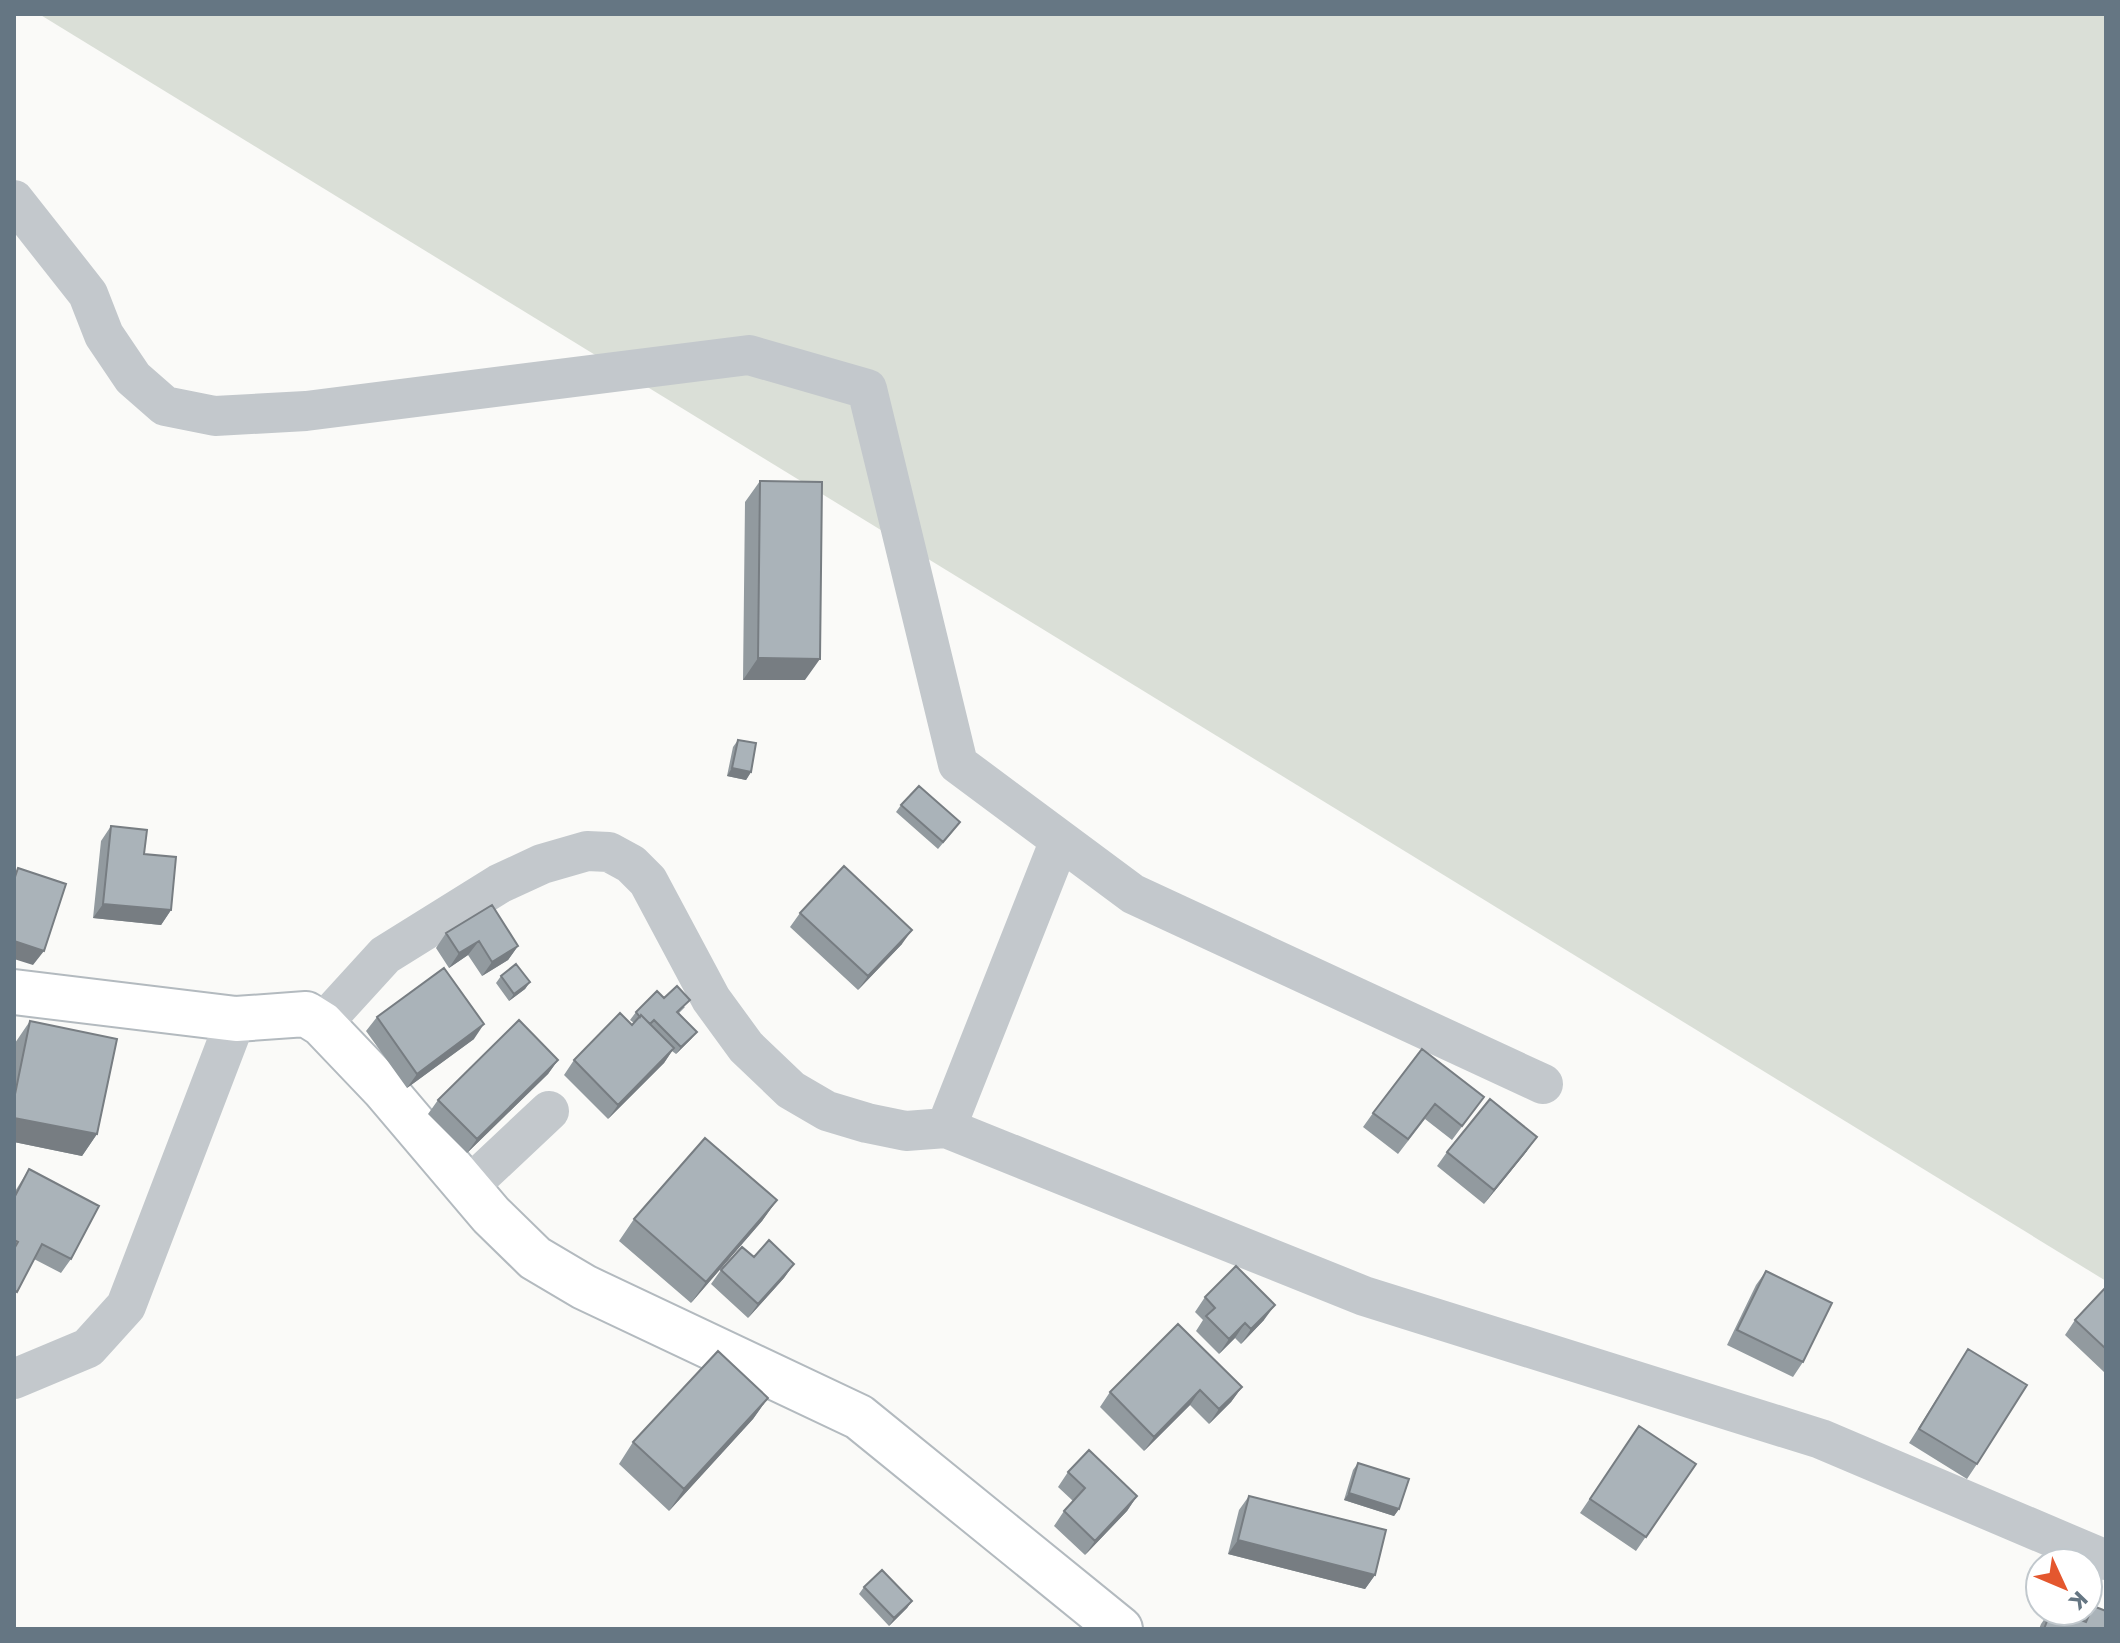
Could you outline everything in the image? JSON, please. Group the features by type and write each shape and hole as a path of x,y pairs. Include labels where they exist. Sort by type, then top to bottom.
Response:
{"street":[{"path":"14,200 88,294 104,335 133,378 165,406 215,416 306,411 749,355 867,389 958,764 1133,894 1543,1084"},
{"path":"946,1128 1060,840"},
{"path":"322,1024 385,955 499,884 542,864 587,851 609,852 631,864 648,881 711,999 746,1047 791,1090 827,1111 906,1131 946,1128 1364,1296 1821,1439 2094,1547"},
{"path":"14,992 236,1019 306,1014 322,1024 384,1089 467,1188 535,1258 584,1287 859,1417 1120,1629"},
{"path":"14,1379 88,1348 126,1306 236,1019"},
{"path":"467,1188 549,1111"}],"shaded area":[{"path":"39,14 2106,14 2106,1281"}],"building":[{"path":"760,481 822,482 820,659 758,658"},
{"path":"738,740 756,743 751,772 732,768"},
{"path":"919,786 960,822 943,842 901,805"},
{"path":"111,826 147,830 144,854 176,857 171,910 103,904"},
{"path":"844,866 912,930 868,976 800,913"},
{"path":"18,868 66,884 44,951 14,941 14,880"},
{"path":"492,905 518,946 492,962 479,941 459,953 446,933"},
{"path":"516,964 530,982 514,994 501,976"},
{"path":"444,968 484,1024 417,1074 377,1017"},
{"path":"677,986 690,1000 677,1012 697,1032 681,1047 654,1020 650,1024 636,1012 657,991 664,998"},
{"path":"620,1013 632,1025 641,1015 674,1048 618,1105 574,1060"},
{"path":"519,1020 558,1060 477,1139 438,1100"},
{"path":"30,1021 117,1039 97,1134 14,1118 14,1099"},
{"path":"1422,1049 1484,1097 1462,1126 1435,1104 1408,1139 1373,1113"},
{"path":"1490,1099 1537,1137 1494,1190 1447,1152"},
{"path":"705,1138 777,1200 706,1282 634,1219"},
{"path":"29,1169 99,1206 71,1259 42,1244 17,1292 14,1290 14,1249 18,1242 14,1240 14,1198"},
{"path":"769,1240 794,1264 758,1304 721,1270 742,1247 754,1257"},
{"path":"1236,1266 1275,1305 1251,1329 1245,1323 1229,1339 1206,1316 1215,1308 1205,1297"},
{"path":"1766,1271 1832,1303 1803,1362 1737,1330"},
{"path":"2106,1287 2106,1349 2075,1320"},
{"path":"1178,1324 1242,1387 1219,1409 1200,1390 1154,1437 1110,1392"},
{"path":"1968,1349 2027,1385 1977,1464 1919,1429"},
{"path":"718,1351 768,1398 684,1489 633,1442"},
{"path":"1639,1426 1696,1464 1646,1537 1590,1499"},
{"path":"1089,1450 1137,1496 1095,1541 1064,1511 1085,1488 1068,1472"},
{"path":"1358,1463 1409,1479 1399,1509 1349,1493"},
{"path":"1249,1496 1386,1530 1375,1575 1238,1540"},
{"path":"882,1570 912,1601 894,1618 864,1587"},
{"path":"2106,1611 2106,1629 2044,1629 2104,1627"}]}
